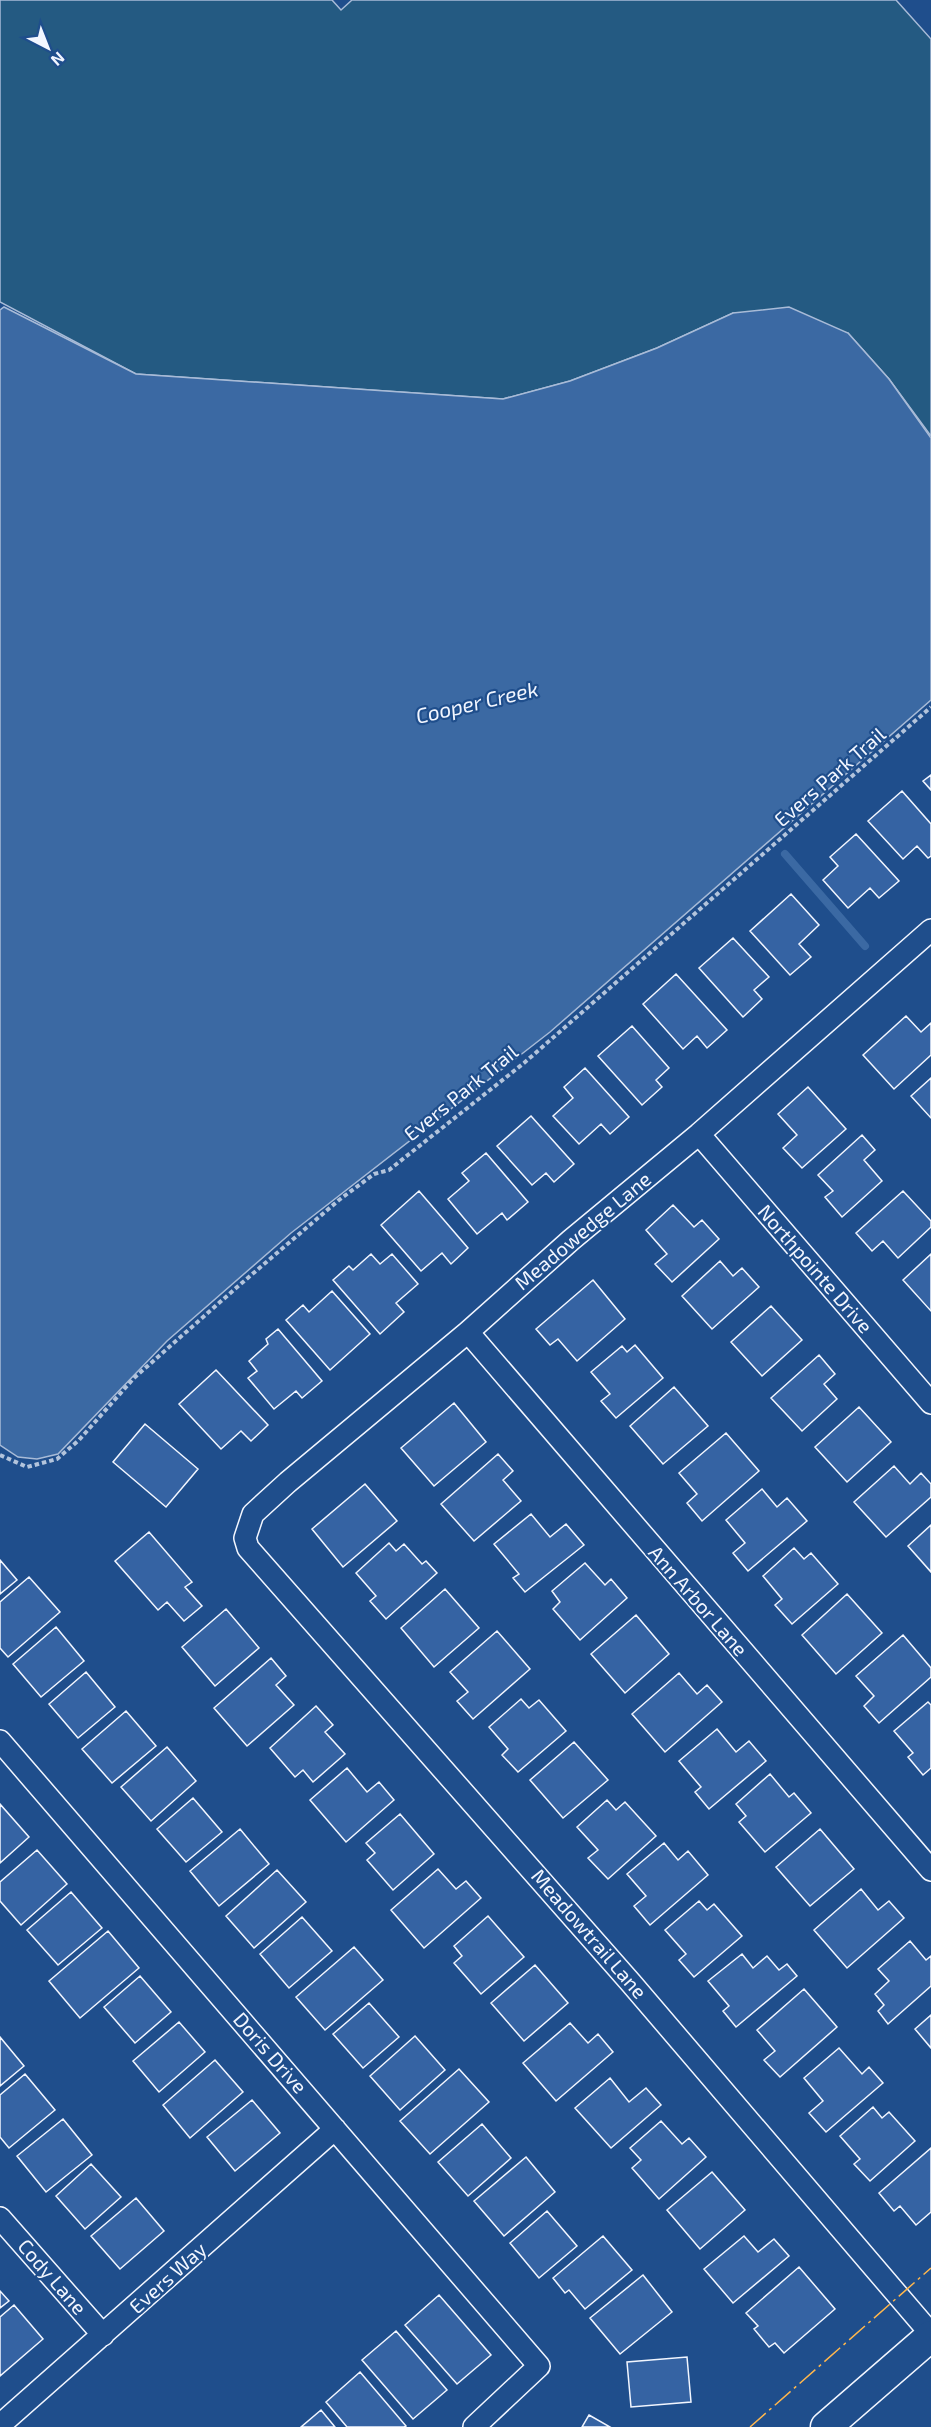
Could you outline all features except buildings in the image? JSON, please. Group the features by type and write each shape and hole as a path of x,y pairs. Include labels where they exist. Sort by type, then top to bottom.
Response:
{"street":[{"name":"Meadowedge Lane","path":"244,1538 253,1514 262,1506 358,1422 468,1332 570,1240 699,1134 930,934"},
{"name":"Northpointe Drive","path":"699,1134 931,1404"},
{"name":"Ann Arbor Lane","path":"468,1332 931,1870"},
{"name":"Meadowtrail Lane","path":"244,1538 248,1548 631,1983 931,2335"},
{"name":"Doris Drive","path":"0,1741 539,2366 474,2427"},
{"name":"Evers Way","path":"0,2425 335,2129"},
{"name":"Cody Lane","path":"0,2218 104,2335"},
{"path":"826,2427 931,2335"}],"path":[{"name":"Evers Park Trail","path":"0,1455 27,1467 57,1459 79,1440 134,1378 236,1288 339,1200 374,1174 389,1170 524,1063 931,707"}],"shaded area":[{"path":"0,0 332,0 341,10 352,0 896,0 931,39 931,436 889,379 848,333 733,313 657,348 570,381 503,399 136,374 0,302"}],"water":[{"name":"Cooper Creek","path":"4,307 136,374 503,399 570,381 657,348 733,313 789,307 848,333 889,379 931,438 931,700 550,1032 291,1233 167,1341 58,1454 37,1459 18,1457 0,1445 0,310"}],"waterway":[{"path":"785,854 865,946"}],"power":[{"path":"750,2427 931,2268"}]}
